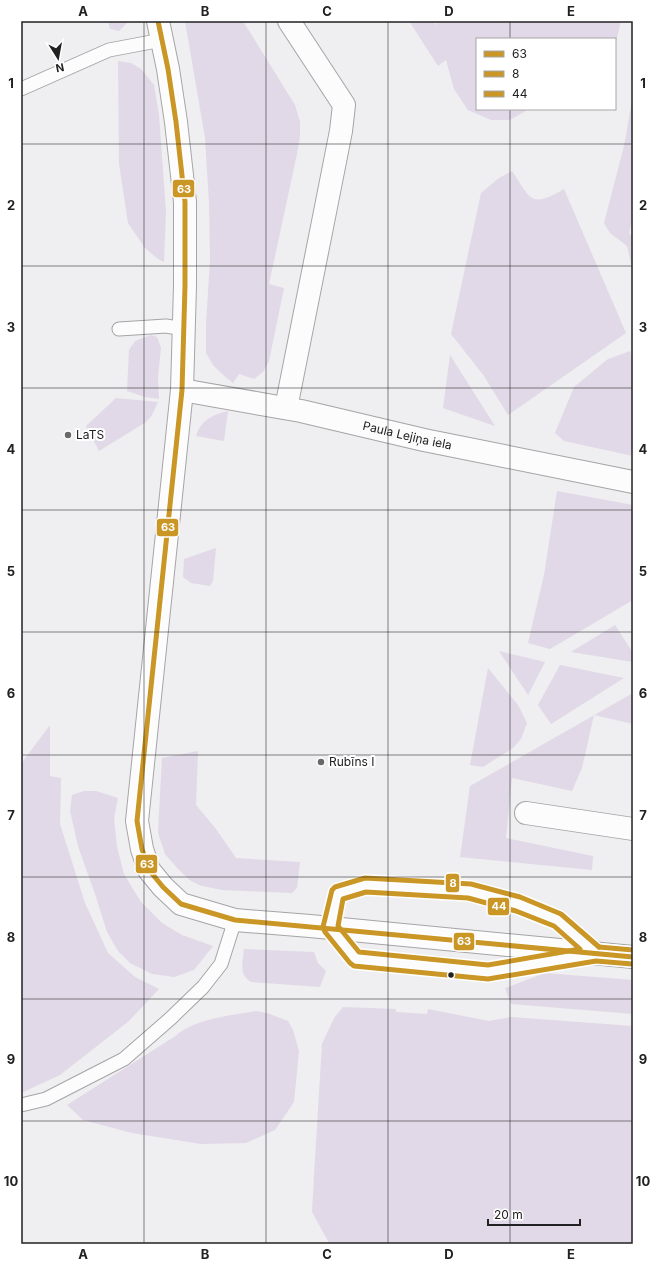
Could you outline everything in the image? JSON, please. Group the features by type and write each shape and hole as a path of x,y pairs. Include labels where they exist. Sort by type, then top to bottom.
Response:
{"street":[{"path":"286,408 341,131 344,105 289,21"},
{"path":"160,30 176,122 185,202 184,329 182,390 137,821 142,849 149,870 163,888 181,904 235,920 633,957"},
{"name":"Paula Lejiņa iela","path":"182,390 286,408 424,440 633,482"},
{"path":"526,813 633,829"}],"lane":[{"path":"21,89 109,50 160,30"},
{"path":"118,329 166,326 184,329"},
{"path":"330,928 337,894 365,885 469,891 518,904 558,920 596,954"},
{"path":"21,1105 46,1099 124,1059 171,1018 203,987 221,964 235,920"}],"shaded area":[{"path":"108,21 129,21 119,31 110,29"},
{"path":"185,21 243,21 295,105 300,122 300,136 297,154 269,284 284,288 269,361 263,372 254,379 239,374 233,383 213,365 206,353 206,324 210,260 209,203 205,138"},
{"path":"409,21 434,21 436,26 436,21 621,21 616,42 616,38 476,38 476,110 527,110 510,120 491,120 468,110 454,89 446,60 438,66"},
{"path":"118,61 131,63 141,69 154,85 159,115 166,212 164,262 145,248 128,223 119,164"},
{"path":"633,95 633,215 629,234 633,235 633,271 627,246 610,233 604,223 624,146"},
{"path":"512,171 523,188 532,198 544,199 564,189 626,333 508,415 484,376 451,334 481,193 499,178"},
{"path":"151,335 157,337 161,348 158,377 159,399 145,397 127,391 129,350 135,341"},
{"path":"630,351 633,360 633,456 564,441 555,433 574,387 608,359"},
{"path":"450,355 495,426 443,408"},
{"path":"116,398 158,402 152,415 146,422 99,451 86,426"},
{"path":"228,411 224,441 196,436 198,430 204,422 212,416"},
{"path":"557,491 633,505 633,600 550,649 528,643 544,575"},
{"path":"216,548 213,581 210,586 191,583 183,577 184,559"},
{"path":"615,625 633,653 633,662 571,652"},
{"path":"499,651 545,662 528,695"},
{"path":"560,665 624,678 551,724 538,705"},
{"path":"488,668 518,705 527,723 521,739 513,748 483,767 470,765"},
{"path":"633,693 633,724 594,715"},
{"path":"594,715 582,768 572,791 512,778 506,838 593,856 592,870 460,857 470,786"},
{"path":"50,725 50,776 61,778 60,824 85,903 108,953 135,977 159,989 129,1021 60,1075 21,1093 21,764"},
{"path":"198,751 196,805 216,829 236,858 300,862 297,888 292,893 222,890 202,886 191,881 165,854 158,833 162,758"},
{"path":"84,791 96,791 118,798 114,818 117,847 124,874 141,902 162,923 182,935 213,946 194,970 174,977 152,974 130,963 118,951 107,932 78,846 70,811 72,795"},
{"path":"244,949 314,952 318,963 326,971 320,987 251,982 244,975 242,967"},
{"path":"545,973 633,980 633,1014 511,1004 505,988"},
{"path":"343,1007 396,1009 396,1012 427,1014 428,1009 489,1021 511,1017 633,1026 633,1244 329,1243 312,1212 314,1175 322,1044 334,1018"},
{"path":"256,1011 267,1013 288,1021 293,1030 299,1051 294,1102 275,1130 246,1143 201,1144 132,1133 83,1120 67,1105 192,1026 224,1016"}],"transit line":[{"name":"63","path":"158,21 168,69 176,122 185,202 185,286 182,390 137,821 142,849 149,870 163,887 181,904 235,920 633,957"},
{"name":"8","path":"599,947 561,914 520,897 471,884 365,878 335,887 332,890 323,927 325,932 354,966 488,979 596,961 632,964"},
{"name":"44","path":"366,892 468,898 516,911 554,926 580,949 488,965 359,952 338,926 343,899 366,892"},
{"name":"44","path":"599,947 633,950"}],"place":[{"name":"LaTS","path":"68,435"},
{"name":"Rubīns I","path":"321,762"}]}
